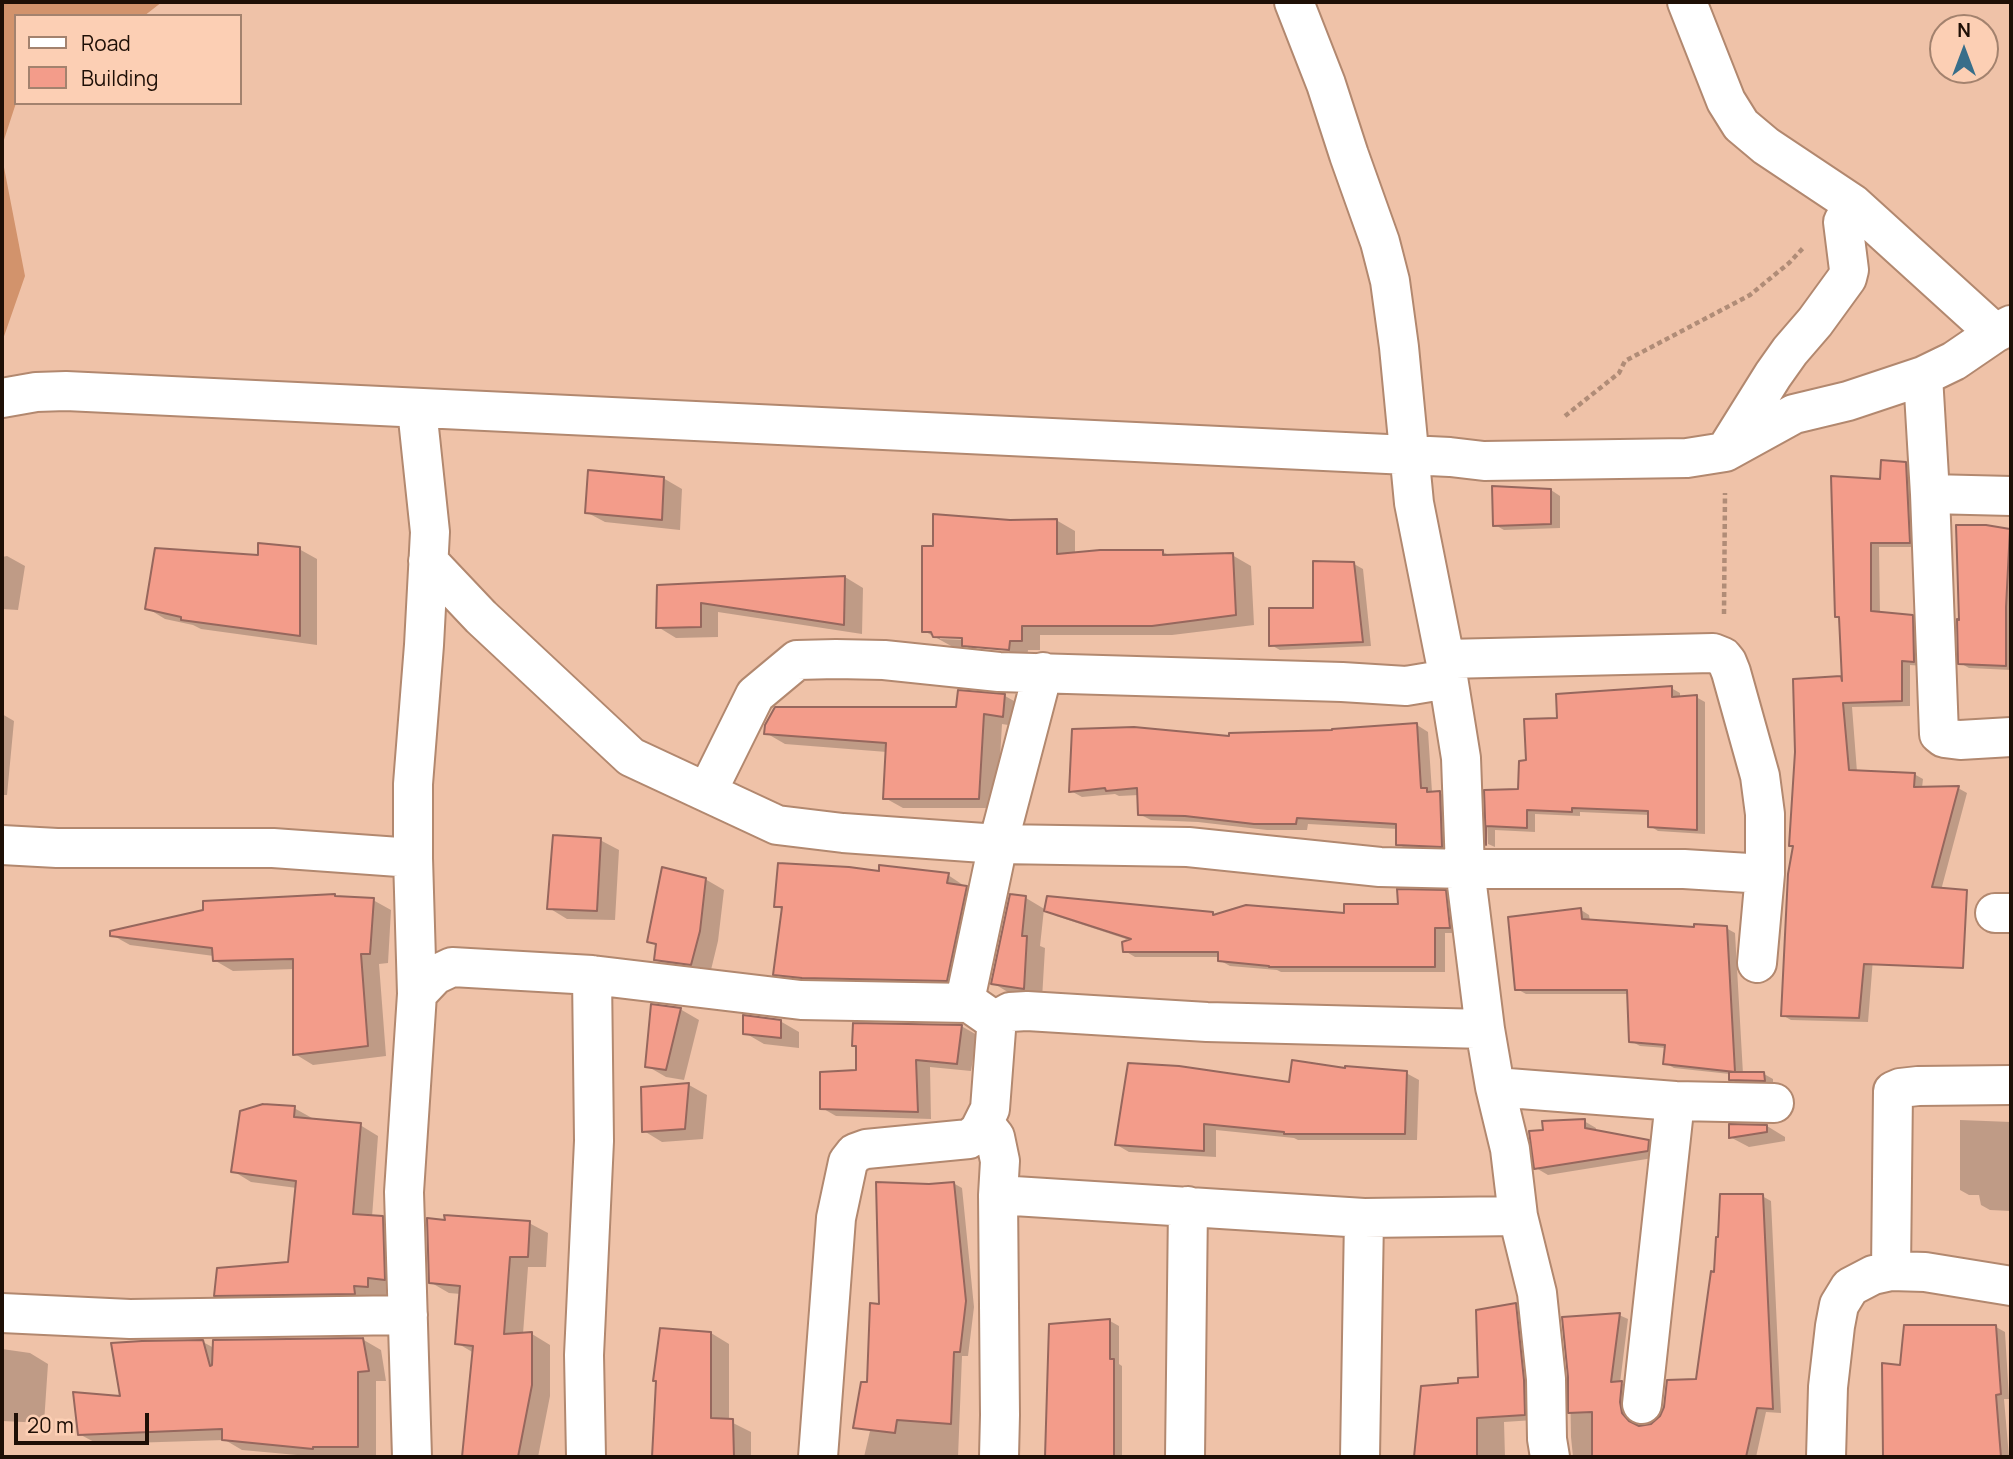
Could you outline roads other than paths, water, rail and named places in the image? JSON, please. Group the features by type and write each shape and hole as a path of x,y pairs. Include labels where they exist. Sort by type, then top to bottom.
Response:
{"street":[{"path":"1294,2 1326,84 1380,242 1390,281 1414,503 1461,758 1465,869 1485,1029 1510,1149 1518,1216 1536,1293 1546,1379 1550,1457"},
{"path":"2,398 36,392 66,391 1410,455 1484,461 1686,458 1725,452 1794,414 1848,401 1923,376 1954,361 2003,329 1848,213 1741,125 1726,102 1687,2"},
{"path":"1705,2 1706,12 1734,89 1766,146"},
{"path":"1725,452 1773,375 1847,278 1848,213"},
{"path":"1923,376 1939,734 1944,738 1960,740 2011,737"},
{"path":"412,1457 404,1192 417,994 413,784 430,532 417,409"},
{"path":"1930,494 2011,496"},
{"path":"428,561 481,617 631,757 777,825 843,833 998,844 1188,847 1380,867 1685,869 1765,874"},
{"path":"707,792 755,695 797,660 884,660 999,671 1406,686 1446,669 1713,653 1723,657 1731,672 1760,776 1765,814 1765,874 1757,963"},
{"path":"818,1457 836,1218 848,1162 855,1153 877,1146 969,1139 979,1132 990,1109 983,1013 965,1000 998,844 1042,672"},
{"path":"2,845 57,848 273,848 413,858"},
{"path":"417,994 435,975 452,967 592,975 801,1000 983,1013 1001,1017 1010,1012 1027,1011 1208,1022 1485,1029"},
{"path":"586,1457 584,1355 594,1141 592,975"},
{"path":"1891,1271 1894,1091 1918,1086 2011,1085"},
{"path":"1495,1087 1675,1101 1774,1103"},
{"path":"1642,1404 1675,1101"},
{"path":"984,1123 993,1132 1000,1161 999,1457"},
{"path":"998,1195 1364,1218 1518,1216"},
{"path":"1185,1457 1188,1206"},
{"path":"1360,1457 1364,1218"},
{"path":"1826,1457 1828,1387 1835,1326 1839,1305 1850,1287 1873,1275 1891,1271 1925,1272 2011,1286"},
{"path":"2,1313 130,1319 408,1315"}]}
